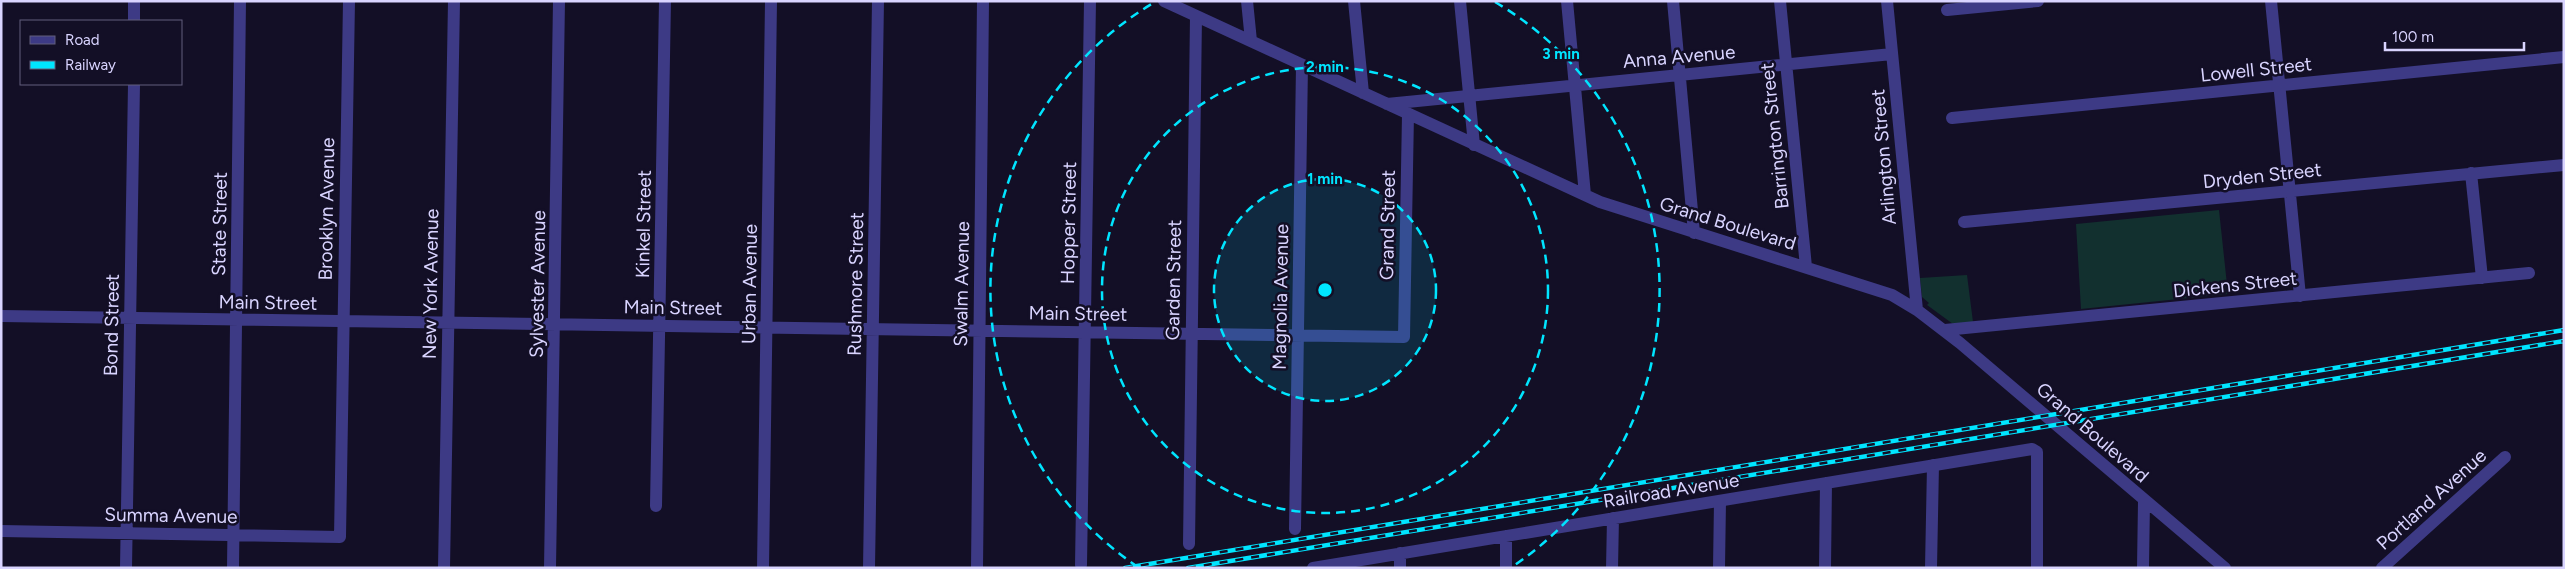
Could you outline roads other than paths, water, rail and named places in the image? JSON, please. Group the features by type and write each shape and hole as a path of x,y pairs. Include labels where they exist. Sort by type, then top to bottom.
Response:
{"street":[{"path":"134,1 134,20"},
{"name":"State Street","path":"233,568 240,1"},
{"name":"Brooklyn Avenue","path":"340,537 342,321 349,1"},
{"name":"New York Avenue","path":"444,568 454,1"},
{"name":"Sylvester Avenue","path":"550,568 559,1"},
{"name":"Kinkel Street","path":"656,506 665,1"},
{"name":"Urban Avenue","path":"763,568 771,1"},
{"name":"Rushmore Street","path":"869,568 878,1"},
{"name":"Swalm Avenue","path":"977,568 983,1"},
{"name":"Hopper Street","path":"1081,565 1090,1"},
{"name":"Grand Boulevard","path":"1164,1 1474,145 1626,212 1881,290 1917,310 1945,330 2140,498 2225,568"},
{"path":"1247,1 1251,41"},
{"path":"1354,1 1363,93"},
{"path":"1460,1 1474,145"},
{"path":"1567,1 1585,195"},
{"path":"1673,1 1694,233"},
{"name":"Barrington Street","path":"1780,1 1806,266"},
{"name":"Arlington Street","path":"1887,1 1917,310"},
{"path":"1947,10 2038,1"},
{"path":"2271,1 2300,296"},
{"name":"Garden Street","path":"1189,544 1196,16"},
{"name":"Anna Avenue","path":"1386,104 1892,54"},
{"name":"Lowell Street","path":"1952,118 2564,57"},
{"name":"Magnolia Avenue","path":"1295,529 1302,65"},
{"name":"Bond Street","path":"126,568 134,85"},
{"name":"Grand Street","path":"1404,337 1408,114"},
{"name":"Dryden Street","path":"1964,222 2564,165"},
{"path":"2471,173 2482,278"},
{"name":"Dickens Street","path":"1945,330 2529,273"},
{"name":"Main Street","path":"1,316 1404,337"},
{"name":"Railroad Avenue","path":"1313,568 2035,449 2037,452 2037,568"},
{"name":"Portland Avenue","path":"2382,568 2505,457"},
{"path":"1931,568 1933,465"},
{"path":"1825,568 1826,483"},
{"path":"2140,498 2143,568"},
{"path":"1719,568 1720,501"},
{"path":"1612,568 1613,518"},
{"name":"Summa Avenue","path":"1,531 340,537"},
{"path":"1506,536 1506,568"},
{"path":"1400,553 1400,568"}],"railway":[{"path":"1125,568 2564,330"},
{"path":"1188,568 2564,341"}]}
